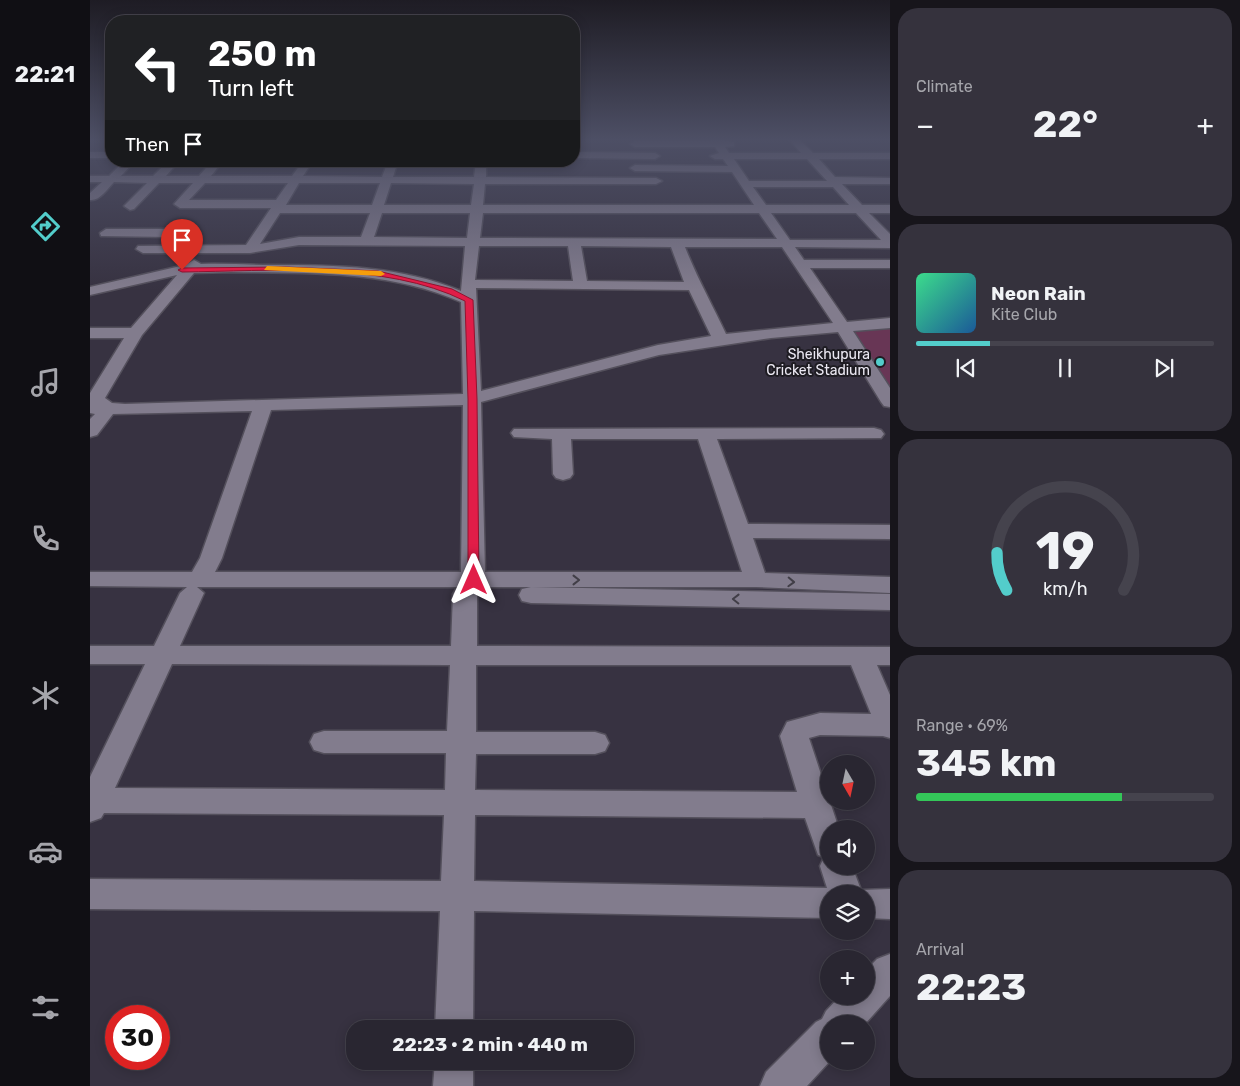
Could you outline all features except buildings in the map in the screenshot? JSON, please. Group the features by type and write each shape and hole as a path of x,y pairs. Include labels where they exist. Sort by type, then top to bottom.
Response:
{"street":[{"path":"93,197 102,189"},
{"path":"129,214 150,189"},
{"path":"194,189 180,204 283,204 377,209 890,209"},
{"path":"250,249 283,204 292,189"},
{"path":"366,242 384,189"},
{"path":"417,193 424,189"},
{"path":"454,1020 463,656 469,587 472,399 469,292 472,243 479,189"},
{"path":"659,189 667,210"},
{"path":"748,189 843,327 890,402"},
{"path":"840,189 890,243"},
{"path":"252,219 283,204"},
{"path":"106,233 184,233"},
{"path":"242,233 261,234"},
{"path":"143,249 273,248 299,241 677,244 890,243"},
{"path":"574,243 581,285"},
{"path":"677,244 693,286 703,301 720,338"},
{"path":"90,431 96,408 136,333 191,269 204,249"},
{"path":"800,264 890,264"},
{"path":"90,291 191,269 285,269 378,273 442,288 469,292 581,285 693,286"},
{"path":"96,408 125,409 472,399 658,350 720,338 890,323"},
{"path":"90,333 136,333"},
{"path":"264,404 211,558 196,585 91,803 814,805"},
{"path":"521,433 874,434"},
{"path":"561,433 563,474"},
{"path":"705,433 756,580"},
{"path":"739,531 890,532"},
{"path":"90,578 196,585 469,587 890,602"},
{"path":"469,587 756,580 890,585"},
{"path":"90,592 196,585"},
{"path":"90,655 890,656"},
{"path":"820,821 794,736 797,730 820,724 890,725 860,656"},
{"path":"324,742 595,743"},
{"path":"90,894 457,896 820,903"},
{"path":"875,903 890,904"},
{"path":"875,987 890,971"},
{"path":"848,1015 857,1005"},
{"path":"780,1086 820,1044"},
{"path":"453,1086 454,1070"}],"shaded area":[{"name":"Sheikhupura Cricket Stadium","path":"890,326 890,394 849,329"}],"slow traffic":[{"path":"267,268 356,271 381,274"}],"place":[{"name":"Sheikhupura Cricket Stadium","path":"880,362"}],"route":[{"path":"182,270 233,268 378,273 400,276 450,290 469,300 474,580"}]}
